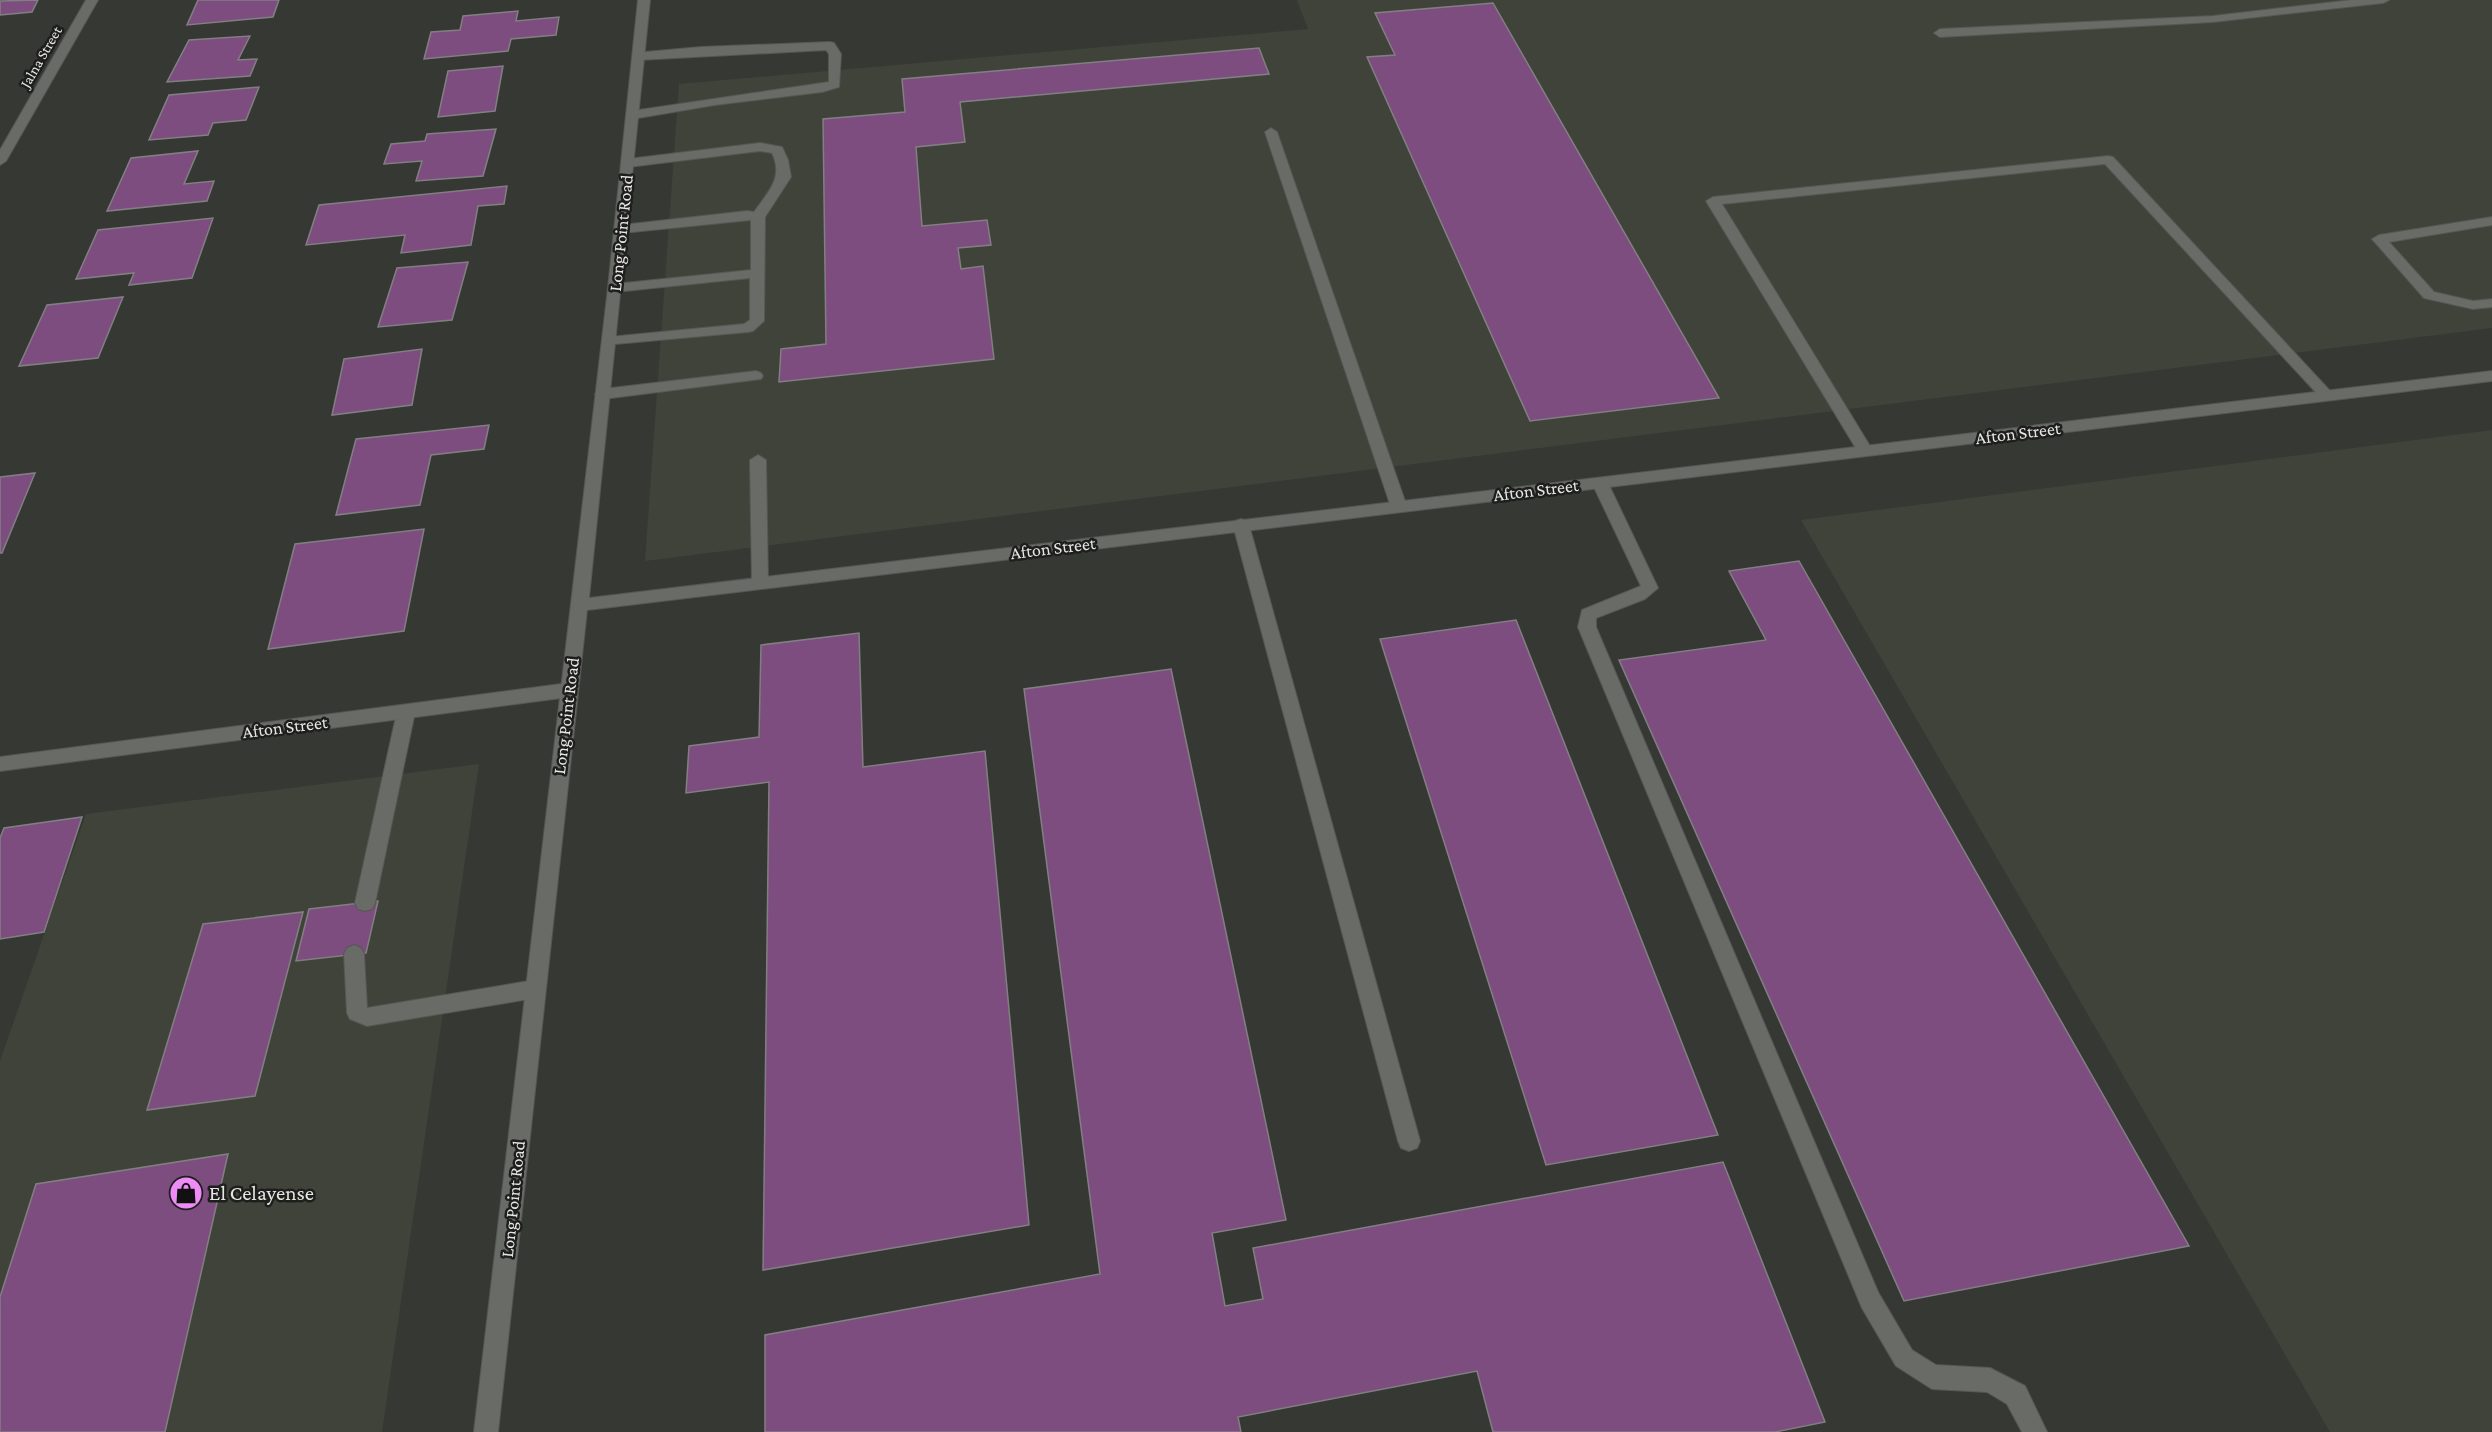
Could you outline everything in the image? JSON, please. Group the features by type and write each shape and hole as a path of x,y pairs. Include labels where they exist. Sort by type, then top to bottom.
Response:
{"street":[{"name":"Jalna Street","path":"0,161 92,0"},
{"name":"Long Point Road","path":"486,1432 622,229 644,0"},
{"path":"1940,33 2213,19 2384,0"},
{"path":"632,116 715,101 822,88 835,84 835,54 830,46 638,56"},
{"path":"1271,132 1399,507"},
{"path":"609,342 748,328 757,321 758,217 784,177 782,160 777,150 760,147 628,163"},
{"path":"1865,451 1713,201 2108,160 2327,396"},
{"path":"622,229 747,215 758,217"},
{"path":"2492,221 2379,239 2429,295 2473,305 2492,303"},
{"path":"615,288 757,273"},
{"path":"603,394 756,376"},
{"name":"Afton Street","path":"579,605 2492,376"},
{"path":"758,460 760,583"},
{"path":"1600,483 1650,588 1639,595 1588,614 1587,627 1869,1300 1904,1358 1932,1377 1990,1380 2016,1395 2035,1432"},
{"path":"1241,525 1409,1141"},
{"name":"Afton Street","path":"0,764 569,690"},
{"path":"365,903 406,712"},
{"path":"354,954 357,1013 367,1017 535,988"}],"shaded area":[{"path":"1297,0 2492,0 2492,328 645,561 679,84 1308,29"},
{"path":"2492,430 2492,1432 2330,1432 1801,520"},
{"path":"479,764 382,1432 0,1432 0,1061 86,814"}],"building":[{"path":"38,0 32,12 0,15 0,1"},
{"path":"198,0 279,0 273,17 187,25"},
{"path":"1493,3 1719,398 1530,421 1367,57 1395,55 1375,13"},
{"path":"518,11 516,21 559,17 556,35 511,39 508,51 424,59 431,32 460,30 463,16"},
{"path":"250,36 238,60 257,59 250,76 167,82 189,40"},
{"path":"1259,48 1269,74 960,102 965,142 916,147 922,226 987,220 991,245 958,248 961,269 983,266 994,359 779,382 781,349 826,344 823,119 905,112 902,79"},
{"path":"503,66 495,111 438,117 448,71"},
{"path":"259,87 246,120 213,123 208,135 149,140 169,95"},
{"path":"496,129 483,176 416,181 422,161 384,164 391,144 425,141 427,134"},
{"path":"198,151 184,184 214,181 207,201 107,211 131,158"},
{"path":"507,186 504,204 478,206 471,245 401,253 405,235 306,245 319,205"},
{"path":"213,218 192,278 129,285 134,273 76,279 98,230"},
{"path":"468,262 452,320 378,327 397,268"},
{"path":"123,297 98,358 19,366 47,305"},
{"path":"422,349 412,405 332,415 344,359"},
{"path":"489,425 484,449 431,455 420,505 336,515 356,439"},
{"path":"35,473 2,553 0,553 0,477"},
{"path":"424,529 404,631 268,649 295,544"},
{"path":"1799,561 2189,1246 1904,1301 1619,660 1766,640 1729,571"},
{"path":"1516,620 1718,1135 1546,1165 1380,639"},
{"path":"859,633 863,767 985,751 1029,1225 763,1270 769,782 686,793 689,746 759,737 761,645"},
{"path":"1171,669 1286,1220 1212,1233 1225,1306 1263,1299 1253,1248 1723,1162 1825,1422 1775,1432 1493,1432 1477,1371 1238,1417 1241,1432 765,1432 765,1335 1100,1274 1024,689"},
{"path":"82,817 44,932 0,939 0,838 4,828"},
{"path":"378,901 366,953 296,961 309,909"},
{"path":"303,912 255,1096 147,1110 203,924"},
{"path":"228,1154 165,1432 0,1432 0,1297 36,1184"}],"place":[{"name":"El Celayense","path":"186,1193"}]}
